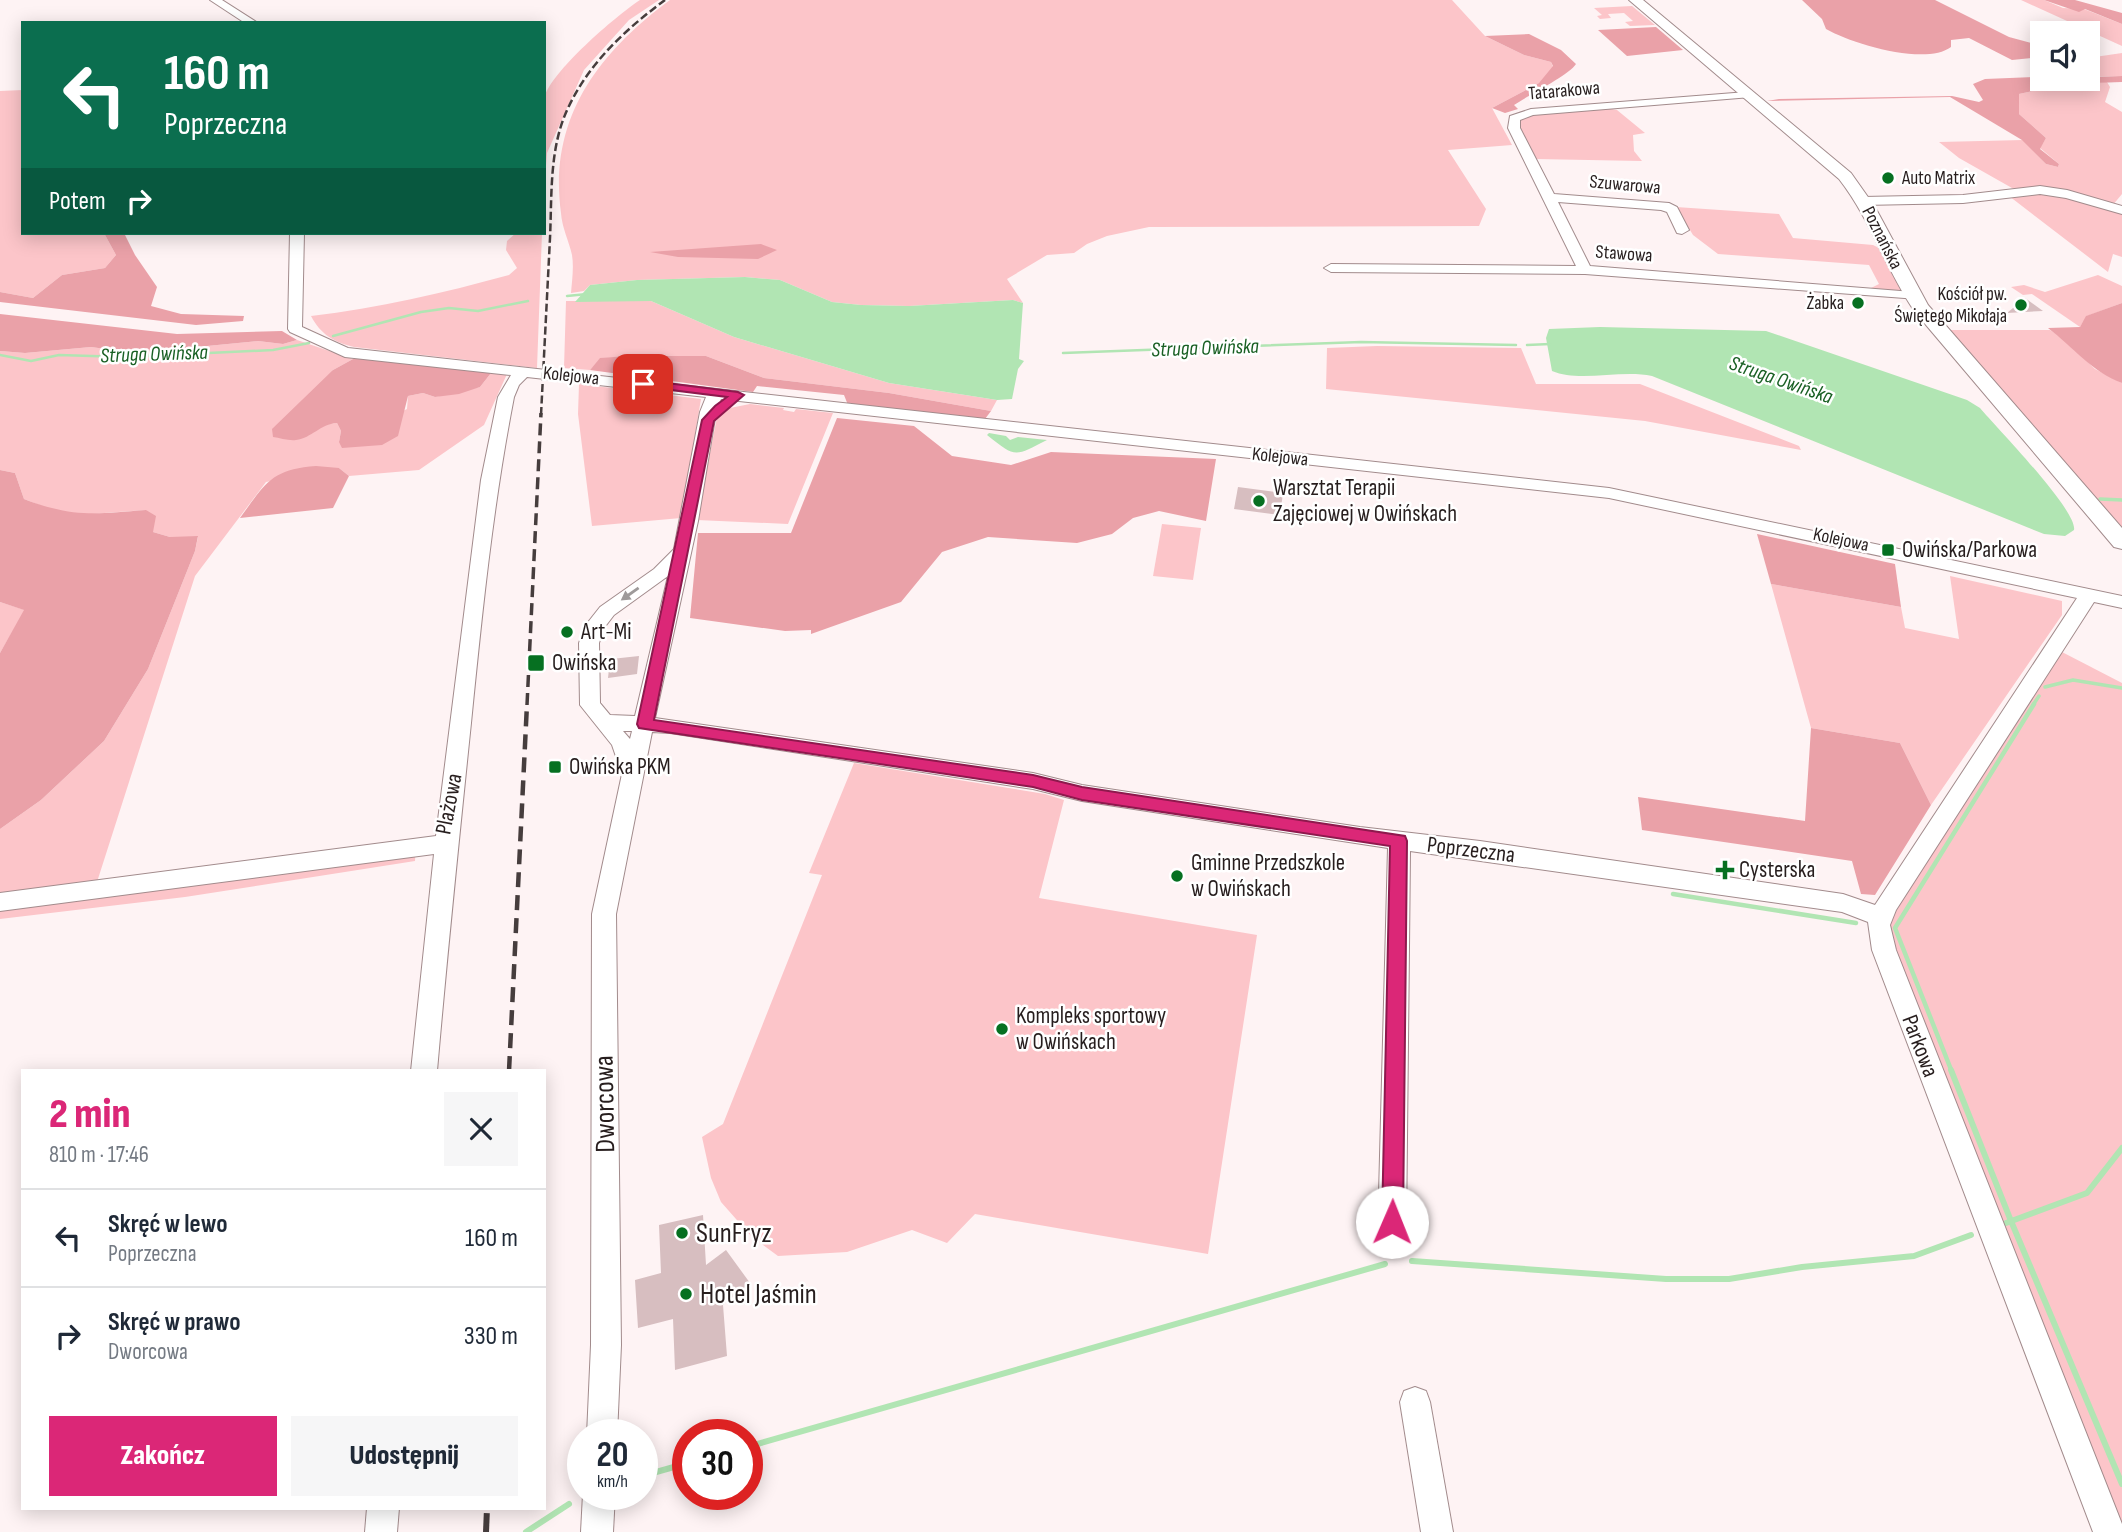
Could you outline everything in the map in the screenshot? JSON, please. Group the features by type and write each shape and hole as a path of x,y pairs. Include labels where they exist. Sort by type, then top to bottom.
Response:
{"main road":[{"name":"Poznańska","path":"1635,0 1834,166 1863,201 1913,296 1932,323 2122,542"}],"street":[{"path":"215,0 250,21"},
{"name":"Tatarakowa","path":"1585,270 1513,124 1514,118 1520,114 1747,95"},
{"path":"1863,201 1963,199 2040,190 2067,194 2122,210"},
{"name":"Szuwarowa","path":"1551,198 1664,206 1672,210 1682,230"},
{"name":"Kolejowa","path":"297,235 295,329 345,352 1609,493 1683,506 2118,600"},
{"name":"Stawowa","path":"1331,268 1585,270 1913,296"},
{"name":"Plażowa","path":"0,902 446,844 489,480 506,397 512,383 525,371"},
{"name":"Dworcowa","path":"603,1419 607,1335 603,927 632,776 716,392"},
{"path":"708,420 719,408 738,395"},
{"name":"Dworcowa","path":"632,776 623,746 606,722 593,711 589,698 591,634 607,611 654,578 682,551"},
{"path":"654,578 665,578 675,583"},
{"path":"1880,917 2085,602 2087,593"},
{"path":"606,722 647,714"},
{"name":"Poprzeczna","path":"647,714 1033,781 1082,793 1399,841 1843,903 1880,917"},
{"path":"1392,1233 1399,841"},
{"path":"424,1069 446,844"},
{"name":"Parkowa","path":"1880,917 1879,934 1897,986 2109,1532"},
{"path":"1415,1402 1437,1532"},
{"path":"381,1532 383,1510"},
{"path":"597,1532 598,1510"}],"shaded area":[{"path":"640,0 659,0 629,20 584,70 547,153 546,166 546,95 549,88 585,45"},
{"path":"670,0 1452,0 1485,36 1524,55 1551,62 1553,67 1541,82 1492,108 1512,145 1448,150 1486,209 1479,226 1149,227 1107,236 1074,253 1047,255 1007,279 1023,303 1013,300 909,306 861,305 832,302 780,280 745,277 637,280 590,285 584,291 571,293 573,260 562,219 559,179 562,148 571,118 600,66 621,42"},
{"path":"1802,0 1935,0 2009,37 2030,43 2030,58 2012,60 1969,38 1951,40 1951,47 1940,52 1907,54 1889,51 1838,35 1826,29 1822,19"},
{"path":"2021,0 2044,0 2063,8 2084,9 2122,24 2122,46 2100,36 2100,21 2067,21"},
{"path":"2044,0 2075,0 2122,13 2122,24 2085,9 2079,12"},
{"path":"1632,6 1655,25 1630,26 1625,22 1633,21 1624,13 1608,14 1611,18 1600,19 1597,16 1602,15 1594,8"},
{"path":"1656,27 1683,50 1627,56 1598,30"},
{"path":"1529,34 1561,50 1576,64 1514,105 1518,109 1505,113 1492,108 1539,83 1553,66 1551,62 1524,55 1485,36"},
{"path":"2122,53 2122,76 2100,77 2100,56"},
{"path":"2122,76 2122,82 2100,83 2100,77"},
{"path":"2030,77 2030,91 2033,91 2019,94 2019,114 2046,138 2040,149 2059,164 2058,167 2046,164 2022,140 1950,97 1767,101 1952,96 1979,102 1983,100 1973,84 1985,79"},
{"path":"2100,82 2107,82 2110,87 2105,102 2122,112 2122,194 2112,206 2012,188 1959,158 1939,142 2023,140 2046,164 2058,167 2059,164 2040,148 2046,138 2019,114 2019,94 2033,91 2100,91"},
{"path":"21,90 21,235 105,235 116,255 105,268 62,275 33,298 0,292 0,91"},
{"path":"1606,108 1617,110 1645,133 1633,135 1634,151 1642,161 1535,159 1517,126 1521,116"},
{"path":"2042,192 2122,212 2122,257 2113,254 2108,272 2009,196"},
{"path":"1676,207 1779,214 1793,238 1873,245 1881,249 1902,289 1895,293 1873,290 1871,288 1879,284 1869,265 1718,254 1693,235"},
{"path":"105,235 125,235 157,287 151,306 181,314 244,316 243,321 196,325 0,302 0,292 33,298 62,275 105,268 116,255"},
{"path":"514,235 542,235 537,368 354,347 329,337 311,316 411,299 509,275 517,268 506,250 507,241"},
{"path":"761,244 777,250 758,259 678,257 650,252"},
{"path":"2098,275 2122,286 2122,303 2087,316 2080,327 2032,294 2023,295 2011,287 2024,285 2045,292"},
{"path":"566,301 651,301 734,337 889,383 997,400 991,411 889,393 764,378 706,356 601,358 590,370 564,368"},
{"path":"2122,303 2122,383 2092,366 2048,328 2080,327 2086,316"},
{"path":"0,314 177,334 282,331 297,340 283,344 258,341 135,353 91,347 25,353 0,351"},
{"path":"1950,330 2050,330 2064,339 2095,369 2122,383 2122,528"},
{"path":"297,340 353,359 333,370 307,436 324,424 337,423 341,431 339,442 407,409 408,396 423,393 435,397 480,387 491,373 507,374 484,425 419,470 349,476 339,468 266,482 195,576 97,882 416,840 415,861 185,897 0,919 0,829 41,800 104,741 148,669 195,551 198,537 170,537 153,532 146,510 77,515 57,512 24,499 15,473 0,470 0,351 25,353 91,347 135,353 258,341 283,344"},
{"path":"1327,348 1521,348 1536,384 1640,384 1799,446 1801,450 1645,421 1326,389"},
{"path":"706,356 764,378 889,393 991,411 985,419 848,405 844,395 757,386 753,392 590,370 600,358"},
{"path":"353,359 491,373 480,387 459,394 435,397 423,393 408,396 398,436 382,445 342,448 339,442 341,431 337,423 296,440 273,437 272,429 333,370"},
{"path":"579,384 701,399 681,518 592,526 578,414"},
{"path":"750,404 784,408 783,410 794,412 796,409 833,413 788,524 697,520 717,417 730,408"},
{"path":"837,418 914,426 952,456 1011,465 1051,452 1216,459 1206,521 1159,511 1133,518 1112,534 1077,543 988,537 942,552 901,602 811,634 811,630 785,631 690,618 698,533 791,533"},
{"path":"316,466 339,468 349,476 333,508 240,518 270,480 289,471"},
{"path":"0,470 15,473 24,499 42,505 85,513 146,510 156,516 153,532 170,537 198,536 195,551 148,669 104,741 41,800 0,829 0,653 24,610 0,602"},
{"path":"1162,524 1201,528 1193,580 1153,576"},
{"path":"1757,534 1895,564 1901,607 1771,584"},
{"path":"1950,576 2062,601 2062,615 1931,805 1900,743 1811,728 1771,584 1901,607 1905,628 1959,639"},
{"path":"0,602 25,610 0,653"},
{"path":"2062,652 2122,683 2122,1527 1886,924"},
{"path":"1811,728 1900,743 1931,805 1875,895 1861,894 1852,861 1642,830 1638,797 1805,821"},
{"name":"Kompleks sportowy w Owińskach","path":"854,763 1045,794 1064,800 1039,898 1257,935 1208,1254 975,1214 947,1243 912,1230 847,1252 778,1256 751,1236 721,1202 711,1178 702,1137 723,1124 822,875 809,873"}],"water":[{"path":"745,277 780,280 832,302 861,305 909,306 1013,300 1023,303 1019,359 1024,361 1018,369 1012,399 997,400 889,383 734,337 651,301 575,302 590,285 637,280"},
{"path":"1600,327 1766,331 1967,400 1980,408 2050,488 2072,520 2074,530 2065,536 2044,534 1652,376 1575,376 1552,371 1546,338 1549,329"},
{"path":"989,433 1006,436 1010,440 1018,437 1047,440 1028,450 1015,452 997,443 987,435"}],"building":[{"name":"Kościół pw. Świętego Mikołaja","path":"2025,298 2043,311 2007,313"},
{"name":"Warsztat Terapii Zajęciowej w Owińskach","path":"1238,487 1283,493 1280,515 1234,509"},
{"path":"639,656 637,674 608,678 609,669 602,664 602,660"},
{"name":"Hotel Jaśmin","path":"703,1215 706,1265 726,1250 750,1283 723,1305 727,1356 675,1370 673,1319 638,1328 635,1280 661,1273 659,1225"}],"waterway":[{"path":"567,296 587,294"},
{"path":"333,336 421,312 449,308 478,311 528,301"},
{"name":"Struga Owińska","path":"1063,353 1361,342 1516,345"},
{"name":"Struga Owińska","path":"0,355 31,361 59,355 124,357 273,350 309,343"},
{"name":"Struga Owińska","path":"1527,345 1550,344"},
{"name":"Struga Owińska","path":"2100,499 2122,500"},
{"path":"2045,687 2073,680 2122,688"},
{"path":"2033,705 2039,696"},
{"path":"1952,1072 1895,928 2034,704"},
{"path":"1673,894 1856,923"},
{"path":"1951,1070 2011,1221"},
{"path":"2011,1221 2087,1193 2122,1148"},
{"path":"2006,1223 2011,1221"},
{"path":"2011,1221 2122,1484"},
{"path":"1412,1261 1666,1279 1729,1279 1802,1267 1914,1256 1971,1235"},
{"path":"763,1442 1385,1264"},
{"path":"658,1471 672,1468"},
{"path":"526,1532 567,1505"}],"railway":[{"path":"541,415 553,170 558,137 569,106 587,75 610,47 665,0"},
{"path":"527,705 541,413"},
{"path":"509,1069 527,704"},
{"path":"486,1532 487,1510"}],"place":[{"name":"Auto Matrix","path":"1888,178"},
{"name":"Żabka","path":"1858,303"},
{"name":"Kościół pw. Świętego Mikołaja","path":"2021,305"},
{"name":"Warsztat Terapii Zajęciowej w Owińskach","path":"1259,501"},
{"name":"Owińska/Parkowa","path":"1888,550"},
{"name":"Art-Mi","path":"567,632"},
{"name":"Owińska","path":"536,663"},
{"name":"Owińska PKM","path":"555,767"},
{"name":"Cysterska","path":"1725,870"},
{"name":"Gminne Przedszkole w Owińskach","path":"1177,876"},
{"name":"Kompleks sportowy w Owińskach","path":"1002,1029"},
{"name":"SunFryz","path":"682,1233"},
{"name":"Hotel Jaśmin","path":"686,1294"}],"route":[{"path":"643,384 738,395 719,408 708,420 645,724 1033,781 1082,793 1399,841 1392,1222"}]}
